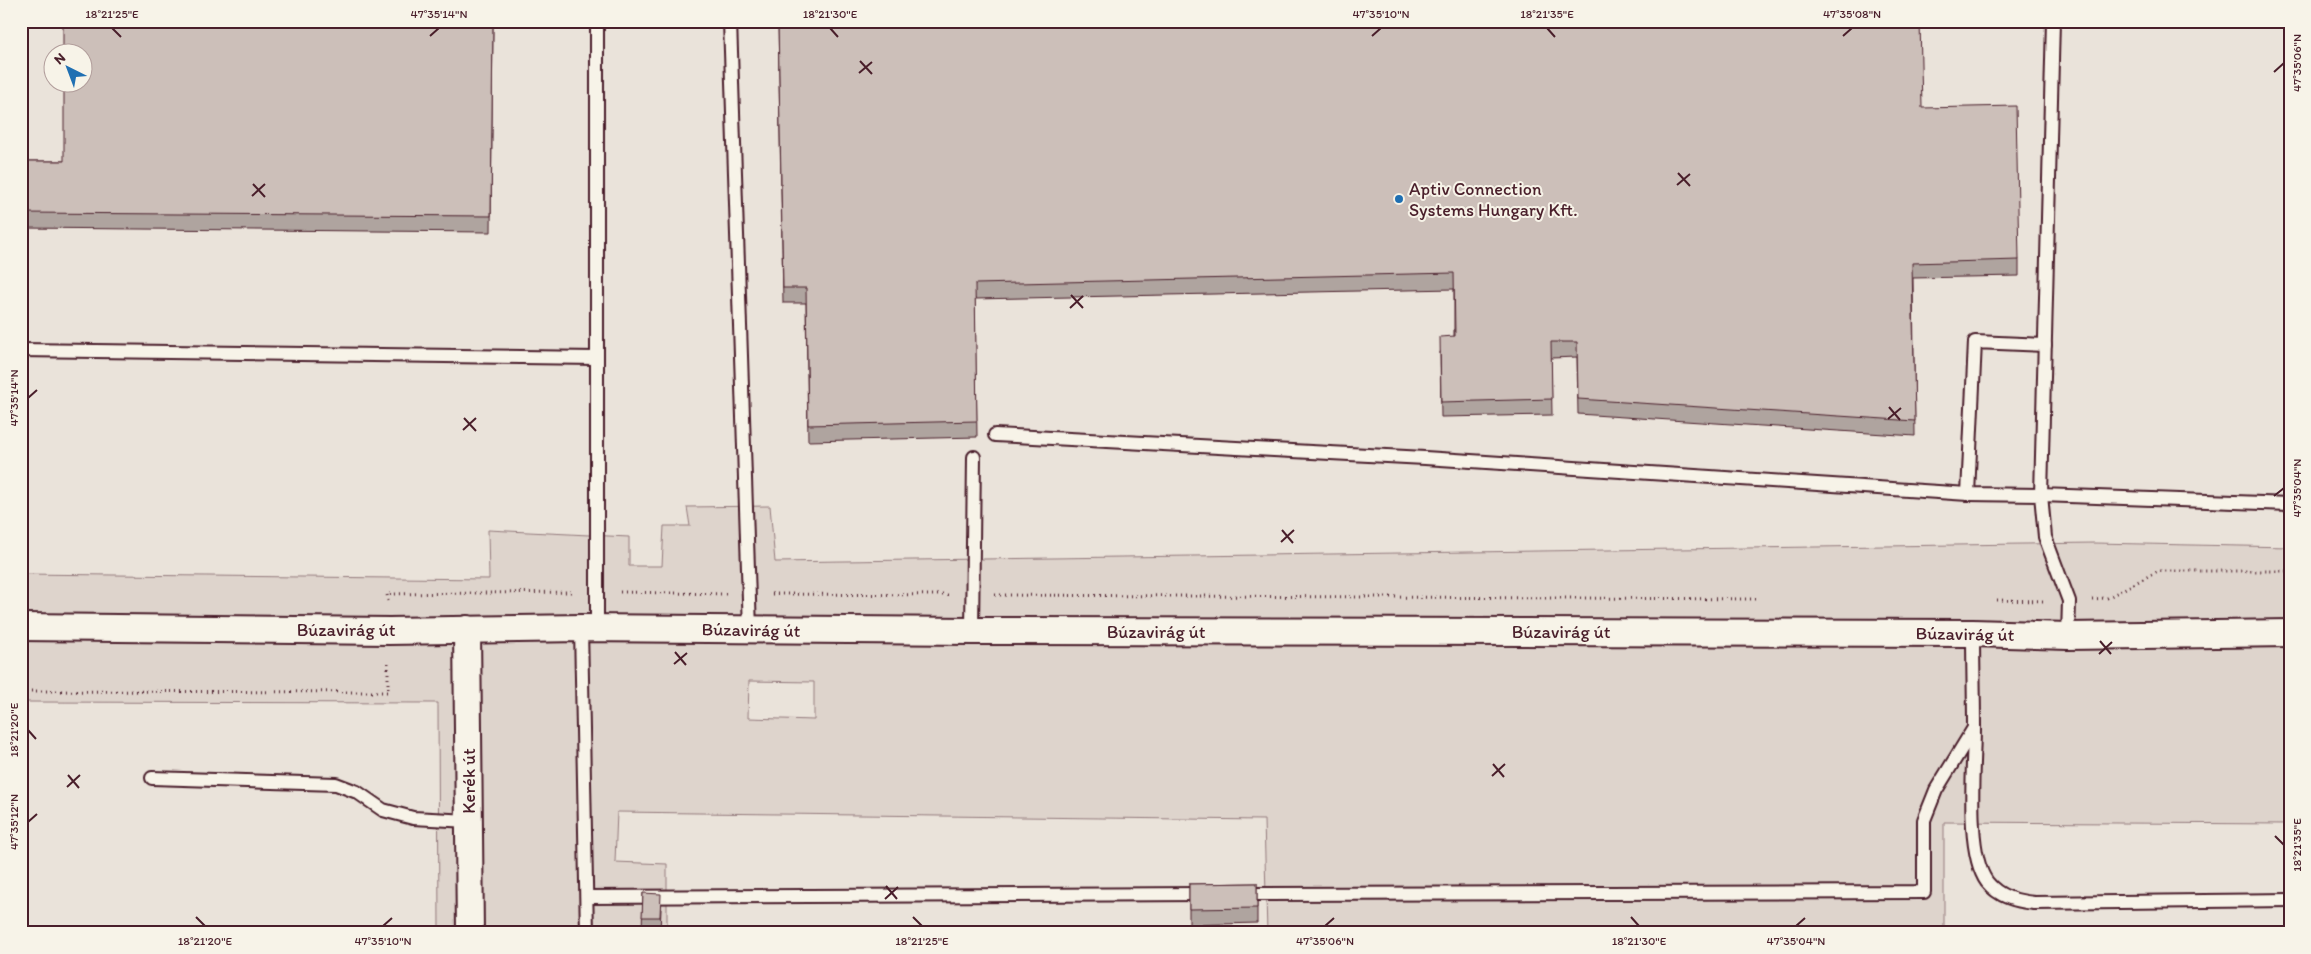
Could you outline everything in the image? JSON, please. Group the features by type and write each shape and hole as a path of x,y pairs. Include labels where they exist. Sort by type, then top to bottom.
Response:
{"street":[{"name":"Búzavirág út","path":"21,628 389,631 589,628 972,631 1973,633 2068,636 2290,634"},
{"name":"Kerék út","path":"467,629 470,933"}],"lane":[{"path":"588,933 589,628 596,592 597,21"},
{"path":"730,21 750,630"},
{"path":"2053,21 2041,494 2045,537 2069,601 2068,636"},
{"path":"1968,494 1974,342 2046,345"},
{"path":"21,350 597,358"},
{"path":"995,435 1425,458 1968,494 2041,494 2290,504"},
{"path":"972,631 974,457"},
{"path":"1973,633 1974,820 1976,853 1979,867 1988,882 2008,898 2034,903 2290,900"},
{"path":"587,897 1924,892 1924,820 1936,790 1974,728"},
{"path":"152,778 336,784 356,792 383,810 413,818 469,821"}],"path":[{"path":"1989,600 2069,601 2107,598 2158,571 2290,571"},
{"path":"388,603 387,594 596,592 1760,599"},
{"path":"21,692 388,692 388,652"}],"shaded area":[{"path":"21,21 2290,21 2290,547 2094,543 775,562 770,506 687,508 690,526 664,527 663,566 629,566 629,537 488,530 489,579 21,574"},
{"path":"770,506 775,562 2094,543 2290,547 2290,824 1944,822 1944,933 1267,933 1264,820 617,812 615,862 667,864 667,933 439,933 438,703 21,702 21,574 489,579 488,530 629,537 629,566 662,566 664,526 690,526 687,507","holes":["749,681 814,682 814,720 748,718"]},
{"path":"749,681 815,682 814,720 748,718"},
{"path":"21,702 439,703 439,933 21,933"},
{"path":"616,812 1264,820 1267,933 667,933 667,864 615,863"},
{"path":"1944,822 2290,824 2290,933 1944,933"}],"building":[{"path":"63,21 493,21 491,216 21,213 21,161 64,161 64,92 92,92 92,42 63,42"},
{"name":"Aptiv Connection Systems Hungary Kft.","path":"778,21 1920,21 1922,108 2016,106 2019,260 1912,263 1915,421 1578,399 1577,342 1551,342 1552,399 1441,402 1440,337 1455,336 1454,273 975,284 977,421 808,425 806,288 783,288"},
{"path":"1257,883 1257,908 1189,909 1189,884"},
{"path":"643,893 661,894 660,917 642,917"},
{"path":"1403,931 1403,933 1364,933"},
{"path":"1629,931 1669,933 1629,933"}],"place":[{"name":"Aptiv Connection Systems Hungary Kft.","path":"1399,199"}]}
